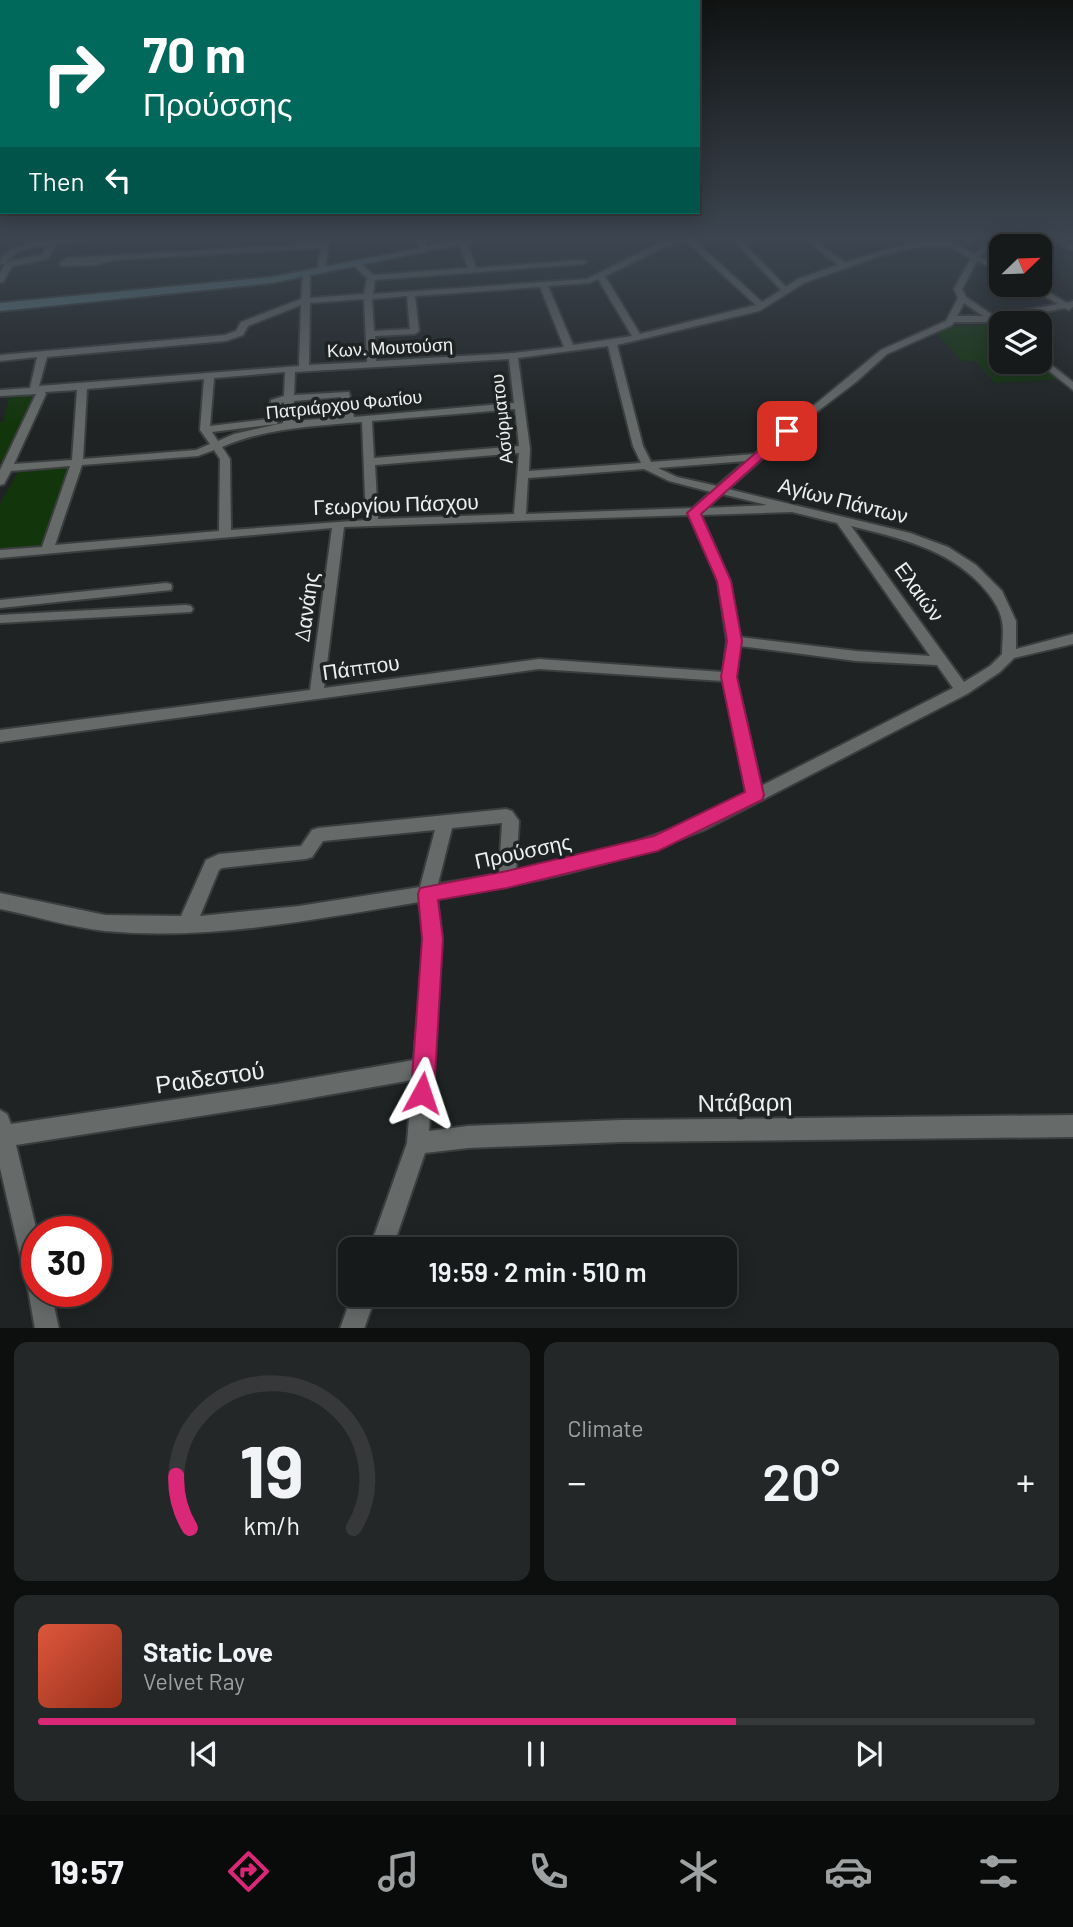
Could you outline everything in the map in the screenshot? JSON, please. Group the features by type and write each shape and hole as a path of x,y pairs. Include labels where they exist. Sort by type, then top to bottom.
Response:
{"main road":[{"path":"0,307 65,301"}],"street":[{"path":"0,358 226,338 240,333 244,324 304,301 303,368"},
{"path":"368,301 372,364"},
{"path":"369,334 415,331 412,301"},
{"path":"550,301 570,349"},
{"path":"616,301 637,336"},
{"path":"756,301 762,306"},
{"name":"Κων. Μουτούση","path":"0,393 303,368 513,356 612,343 762,306 769,301"},
{"path":"953,318 961,301"},
{"path":"966,301 989,317"},
{"path":"1041,311 1071,306"},
{"path":"755,795 729,677 734,641 724,581 694,513 884,352 953,318 989,319"},
{"path":"612,343 638,446 649,468"},
{"path":"0,482 41,394 34,386 43,353"},
{"name":"Ασύρματου","path":"513,356 525,449 520,519"},
{"path":"288,425 290,369"},
{"path":"1052,369 1073,387"},
{"path":"209,376 205,430 225,459 225,535"},
{"path":"47,550 77,463 82,386"},
{"path":"205,430 273,422 276,400 346,394 349,420"},
{"name":"Πατριάρχου Φωτίου","path":"8,468 198,453 238,436 288,425 519,406"},
{"path":"367,419 372,523"},
{"path":"369,462 525,449"},
{"path":"525,475 649,468 758,457"},
{"name":"Αγίων Πάντων","path":"649,468 673,479 905,536 944,551 972,568 997,594 1009,621 1009,655"},
{"name":"Γεωργίου Πάσχου","path":"0,554 339,524 794,508"},
{"name":"Ελαιών","path":"840,519 962,690"},
{"name":"Δανάης","path":"316,695 339,524"},
{"path":"0,604 166,587"},
{"path":"0,620 186,609"},
{"path":"1009,655 1073,639"},
{"path":"734,641 856,656 943,661"},
{"name":"Προύσσης","path":"0,901 118,925 284,917 507,880 658,843 962,690 995,669 1009,655"},
{"name":"Πάππου","path":"0,736 539,664 729,677"},
{"path":"188,922 212,865 219,861 306,852 318,835 510,818 507,880"},
{"path":"385,1237 418,1143 433,939 428,894 445,823"},
{"name":"Ραιδεστού","path":"2,1128 278,1094 424,1068"},
{"name":"Ντάβαρη","path":"418,1143 468,1137 634,1131 1073,1126"},
{"path":"2,1128 22,1216"},
{"path":"42,1307 47,1328"},
{"path":"352,1328 360,1307"}],"green space":[{"path":"989,324 989,374 1052,373 1059,379 995,383 976,361 963,362 935,332 947,327"},
{"path":"10,393 38,393 6,461 0,462 0,422 3,422"},
{"path":"74,466 43,546 0,549 0,504 19,470"}],"route":[{"path":"422,1093 433,939 428,894 507,880 658,843 755,795 743,752 729,677 734,641 724,581 694,513 787,431"}]}
